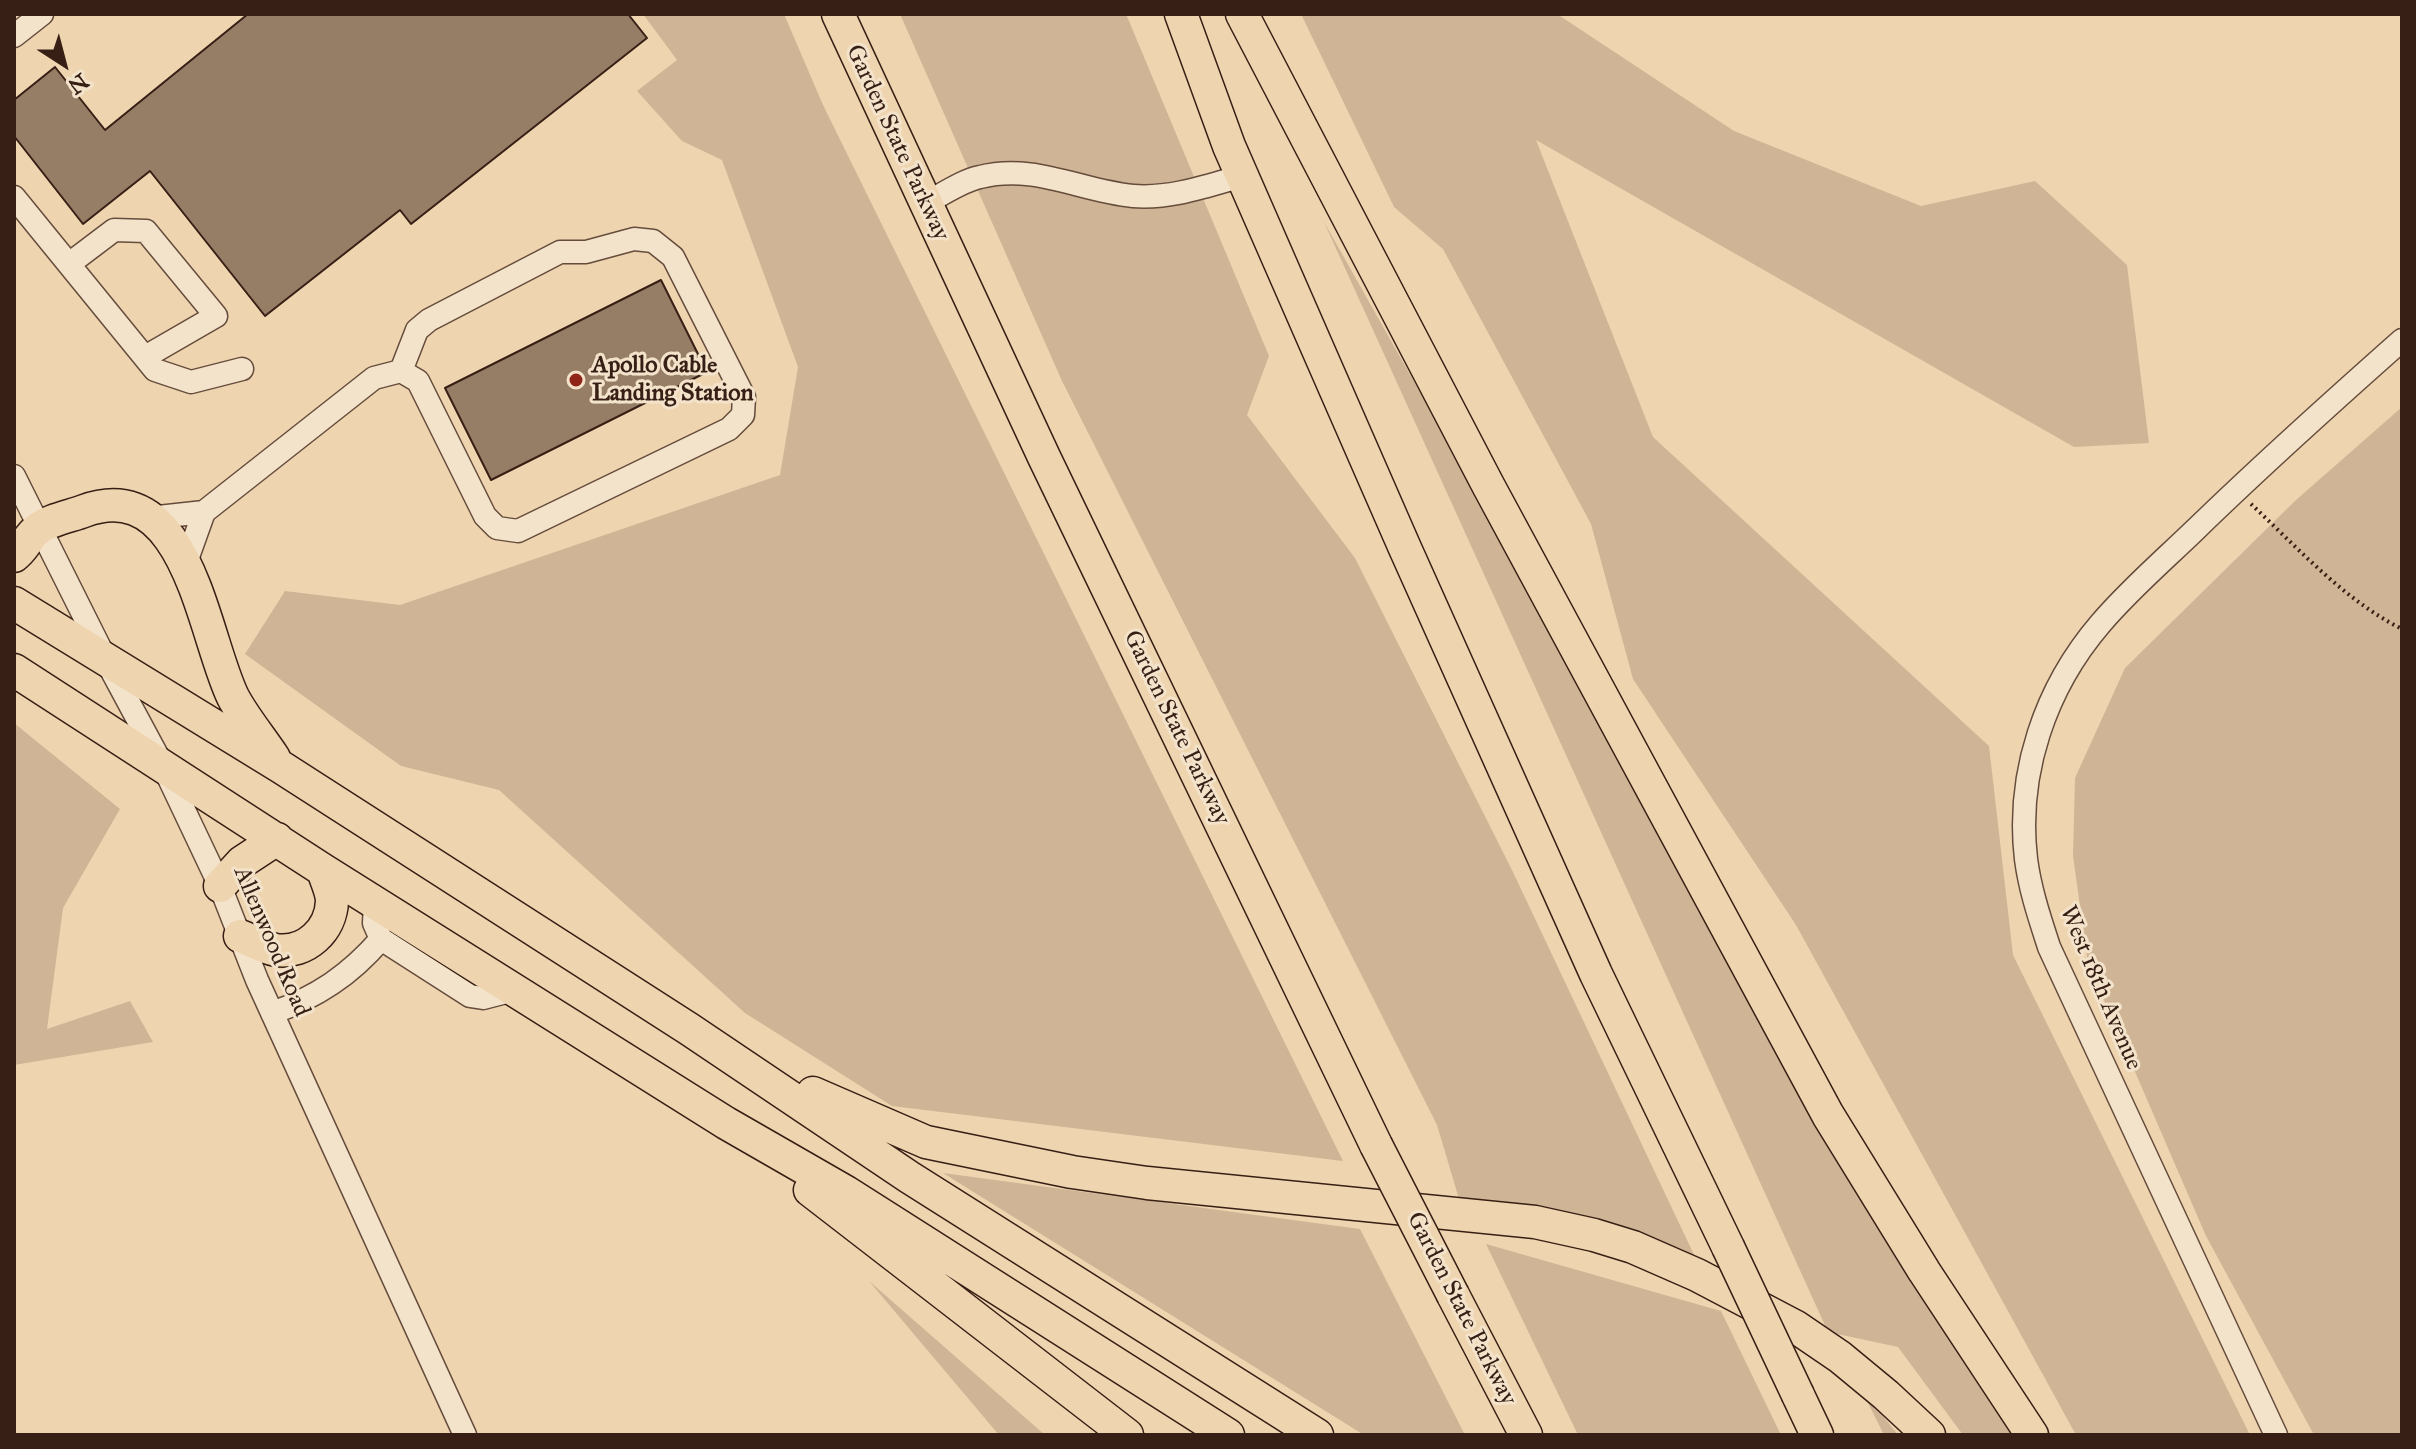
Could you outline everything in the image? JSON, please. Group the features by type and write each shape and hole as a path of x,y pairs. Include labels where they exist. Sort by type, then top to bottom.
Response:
{"highway":[{"name":"Garden State Parkway","path":"838,14 924,204 1376,1145 1526,1435"},
{"path":"1181,14 1242,176 1404,546 1590,960 1817,1435"},
{"path":"1242,14 1481,471 1828,1115 1924,1271 2032,1435"},
{"path":"14,556 24,549 38,528 99,506 128,507 161,527 185,565 200,598 233,697 281,767"},
{"path":"14,603 281,767 689,1029 909,1177 1317,1435"},
{"path":"14,670 375,903 726,1123 846,1192 1228,1435"},
{"path":"220,886 242,862 277,839"},
{"path":"240,936 276,950 296,948 310,942 326,926 332,900 323,870"},
{"path":"689,1029 849,1111 926,1142 950,1148 1147,1183 1535,1222 1633,1247 1697,1275 1796,1327 1840,1357 1929,1435"},
{"path":"726,1123 1127,1435"}],"street":[{"path":"14,36 42,14"},
{"path":"924,204 978,177 1009,172 1028,172 1132,196 1167,195 1242,176"},
{"path":"14,197 155,370 191,382 242,369"},
{"path":"69,264 114,230 146,231 216,316 145,357"},
{"path":"149,518 204,512 374,378 401,371 418,381 485,516 497,528 518,531 729,429 743,415 744,397 673,257 653,241 634,239 586,252 560,252 429,320 417,330 401,371"},
{"name":"West 18th Avenue","path":"2276,1435 2049,947 2032,890 2024,830 2028,774 2035,745 2057,688 2100,624 2236,490 2402,340"},
{"name":"Allenwood Road","path":"14,476 38,528 165,770 220,886 272,1013 465,1435"},
{"path":"185,565 204,512"},
{"path":"375,903 374,923 381,939 470,996 483,998 514,990"},
{"path":"272,1013 299,1004 330,987 360,963 381,939"}],"path":[{"path":"2236,490 2357,601 2378,617 2402,629"}],"shaded area":[{"path":"643,14 784,14 823,105 1343,1161 892,1106 745,1013 499,790 401,766 245,654 285,591 400,605 780,475 798,367 722,160 682,141 637,91 677,60"},
{"path":"900,14 1126,14 1269,356 1247,415 1355,558 1512,870 1696,1259 1537,1205 1459,1199 1437,1125 1062,381"},
{"path":"1301,14 1557,14 1734,131 1921,206 2035,181 2127,265 2149,443 2074,447 1536,140 1653,437 1989,746 2013,955 2250,1435 2076,1435 1796,925 1633,679 1591,524 1443,249 1394,207"},
{"path":"1324,222 1976,1378 2013,1435 1963,1435 1898,1347 1828,1332"},
{"path":"2402,407 2402,1435 2314,1435 2206,1236 2088,963 2073,856 2075,778 2125,668 2296,500"},
{"path":"14,723 120,809 63,908 47,1029 130,1001 153,1042 14,1065"},
{"path":"943,1173 1360,1229 1465,1435 1364,1435"},
{"path":"1486,1244 1721,1311 1781,1435 1578,1435"},
{"path":"869,1281 1045,1435 999,1435"},
{"path":"1860,1387 1898,1435 1884,1435"}],"building":[{"path":"248,14 628,14 647,38 411,224 400,210 265,316 150,171 83,224 14,136 14,100 55,67 105,130"},
{"name":"Apollo Cable Landing Station","path":"661,280 707,372 491,480 445,388"}],"place":[{"name":"Apollo Cable Landing Station","path":"576,380"}]}
